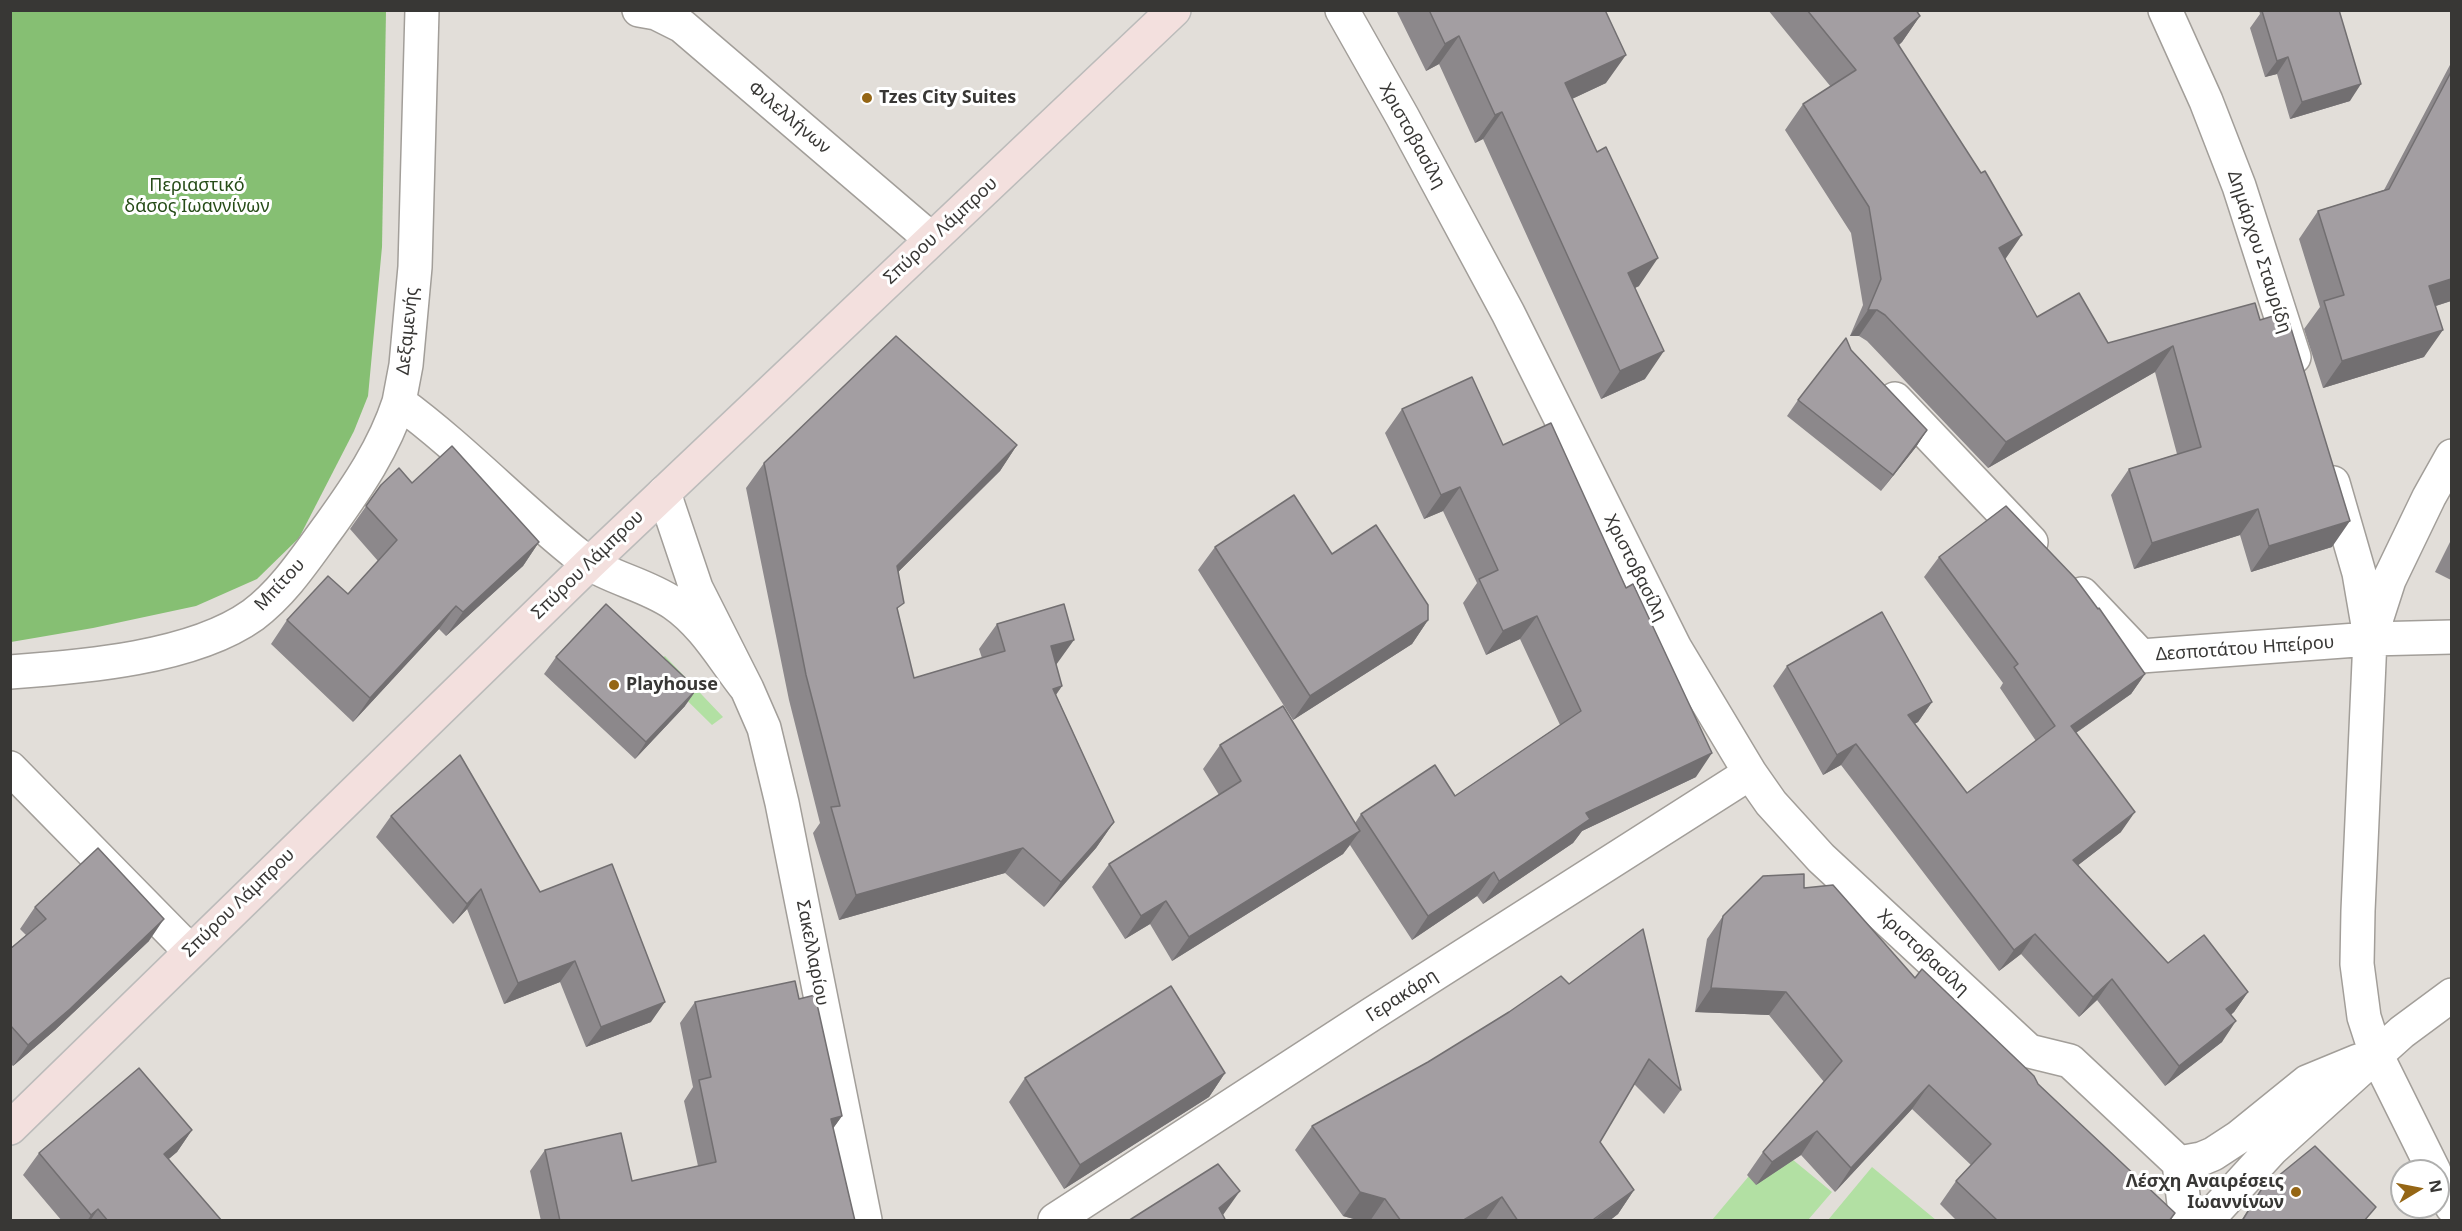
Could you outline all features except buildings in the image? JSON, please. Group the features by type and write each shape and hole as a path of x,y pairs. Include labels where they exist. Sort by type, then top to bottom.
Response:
{"main road":[{"name":"Σπύρου Λάμπρου","path":"10,1128 589,564 1174,10"}],"street":[{"name":"Δεξαμενής","path":"399,402 408,347 415,267 422,10"},
{"name":"Φιλελλήνων","path":"639,10 656,13 682,26 932,239"},
{"name":"Χριστοβασίλη","path":"1342,10 1408,126 1508,313 1676,648 1750,773 1771,803 1821,858 2029,1051 2070,1061 2179,1163"},
{"name":"Δημάρχου Σταυρίδη","path":"2165,10 2206,101 2239,186 2303,386"},
{"name":"Δεσποτάτου Ηπείρου","path":"1878,380 2141,657 2370,639"},
{"path":"399,402 441,433 532,518 589,564"},
{"name":"Μπίτου","path":"10,672 87,665 149,656 214,635 253,615 290,578 337,515 380,449 399,402"},
{"path":"2324,453 2359,573 2370,639 2357,964 2364,1017 2376,1054 2428,1159"},
{"path":"2370,639 2389,580 2408,537 2451,456"},
{"name":"Σακελλαρίου","path":"664,493 696,588 747,688 764,728 782,803 865,1221"},
{"name":"Σακελλαρίου","path":"589,564 662,597 687,614 720,651 747,688"},
{"path":"2370,639 2451,637"},
{"path":"10,768 190,951"},
{"name":"Γερακάρη","path":"1055,1221 1750,773"},
{"path":"2207,1221 2271,1150 2376,1054 2451,995"},
{"path":"2029,1051 2034,1083"},
{"path":"2170,1218 2179,1163 2213,1154 2239,1137 2307,1082 2376,1054"}],"green space":[{"name":"Περιαστικό δάσος Ιωαννίνων","path":"11,10 386,11 382,247 368,396 354,431 299,538 257,579 196,606 93,628 11,642"},
{"path":"665,656 723,717 712,725 652,666"},
{"path":"1775,1145 1832,1192 1808,1220 1712,1220"},
{"path":"1872,1167 1936,1220 1828,1220"}],"place":[{"name":"Tzes City Suites","path":"867,98"},
{"name":"Playhouse","path":"614,685"},
{"name":"Λέσχη Αναιρέσεις Ιωαννίνων","path":"2296,1192"}]}
